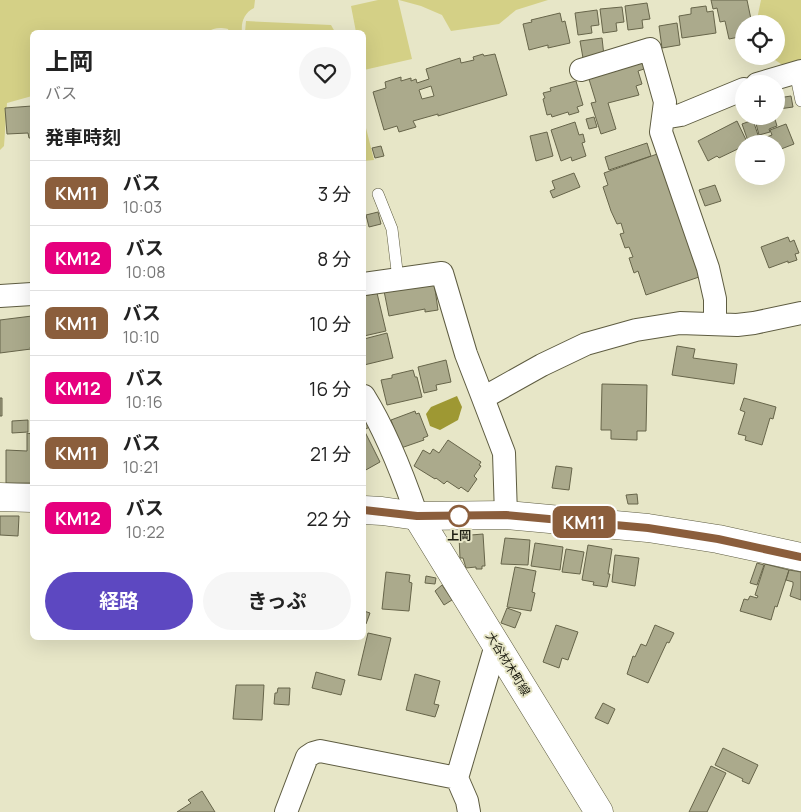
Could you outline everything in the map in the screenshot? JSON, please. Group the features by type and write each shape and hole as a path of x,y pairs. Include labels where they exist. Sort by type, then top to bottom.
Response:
{"main road":[{"path":"0,497 30,498"},
{"path":"366,510 417,516 506,515 648,528 718,539 801,557"},
{"name":"大谷材木町線","path":"417,516 599,812"}],"street":[{"path":"581,70 650,49 665,102 660,132 708,268 714,299 715,324"},
{"path":"785,76 798,72"},
{"path":"663,118 681,115 735,93"},
{"path":"366,284 442,273 466,354 504,453 506,515"},
{"path":"0,296 30,294"},
{"path":"483,398 542,365 586,344 636,330 680,323 737,325 801,313"},
{"path":"366,399 379,420 405,481 417,516"},
{"path":"469,812 458,778 496,645"},
{"path":"286,812 307,758 312,753 320,752 458,778"}],"lane":[{"path":"798,72 801,101"},
{"path":"378,194 392,229 398,278"}],"shaded area":[{"path":"0,0 255,0 254,8 244,18 242,30 219,28 212,30 30,30 30,97 7,103 4,146 0,150"},
{"path":"378,0 398,0 412,59 366,70 366,30 356,30 351,6"},
{"path":"399,0 548,0 516,10 499,24 451,31 442,15 421,6"},
{"path":"761,0 801,0 801,64 785,64 785,15 758,15"},
{"path":"246,21 331,25 334,30 245,30"},
{"path":"366,128 374,160 366,161"},
{"path":"457,396 462,407 458,420 440,430 430,426 426,414 431,407"}],"building":[{"path":"711,0 747,0 750,15 735,15 735,38 729,39 725,21 720,22 717,8 713,9"},
{"path":"647,3 650,19 642,20 643,28 628,30 625,6"},
{"path":"706,6 707,12 713,11 716,33 682,38 679,16 691,14 691,8"},
{"path":"622,7 624,22 616,23 617,31 603,33 600,9"},
{"path":"597,10 599,25 591,26 592,33 578,35 575,13"},
{"path":"560,13 562,22 565,21 570,43 548,48 548,45 529,50 523,24 532,22 531,20"},
{"path":"677,23 680,45 662,48 659,26"},
{"path":"602,38 604,56 583,58 580,41"},
{"path":"483,54 484,56 495,54 507,95 438,116 438,114 413,121 416,127 399,132 397,126 384,130 373,92 386,88 385,82 401,77 401,81 411,78 411,81 416,79 417,83 429,79 426,69 460,58 461,63 474,60 473,57","holes":["431,86 434,96 422,99 419,90"]},
{"path":"646,55 650,67 638,71 642,84 636,86 639,95 608,103 616,129 601,134 591,103 596,102 588,76"},
{"path":"576,81 583,105 577,107 579,112 569,115 568,112 552,117 551,114 547,115 543,93 551,91 550,88"},
{"path":"791,96 793,107 785,108 785,97"},
{"path":"30,106 30,138 28,133 7,134 5,108"},
{"path":"594,117 597,127 589,129 586,119"},
{"path":"575,122 579,135 583,134 585,142 582,143 586,156 572,161 571,157 561,161 551,130"},
{"path":"735,122 735,125 739,125 744,135 735,135 735,150 708,161 698,141"},
{"path":"785,124 794,144 785,148 785,135 772,135 770,130"},
{"path":"742,125 755,125 758,135 746,135"},
{"path":"756,125 777,125 769,129 770,132 759,135"},
{"path":"547,132 553,156 536,161 530,136"},
{"path":"647,143 651,156 609,170 605,157"},
{"path":"381,146 384,156 375,158 372,148"},
{"path":"660,153 702,276 646,295 638,271 634,273 629,258 633,257 629,247 625,248 620,234 624,233 621,223 617,224 611,211 603,187 608,185 604,173"},
{"path":"574,173 580,187 553,198 550,191 555,189 552,181"},
{"path":"715,185 721,201 705,206 699,190"},
{"path":"378,212 381,224 369,227 366,215"},
{"path":"788,237 790,242 794,240 799,253 795,254 797,260 788,263 788,261 769,268 761,247"},
{"path":"434,282 438,310 425,312 425,309 389,316 384,291"},
{"path":"377,293 386,331 366,336 366,296"},
{"path":"30,316 30,349 0,353 0,320"},
{"path":"387,333 393,358 366,365 366,338"},
{"path":"677,346 695,349 693,358 737,364 734,384 672,375"},
{"path":"446,360 451,382 436,385 437,390 424,393 418,367"},
{"path":"413,370 415,377 417,377 422,397 387,405 381,380"},
{"path":"602,384 647,385 646,431 637,431 637,440 611,439 611,430 601,430"},
{"path":"0,398 2,398 2,416 0,416"},
{"path":"744,398 776,407 773,419 770,418 762,445 745,440 746,436 738,434 745,412 740,410"},
{"path":"415,411 416,414 419,413 428,436 423,438 424,440 401,448 391,420"},
{"path":"366,413 373,425 366,429"},
{"path":"28,420 28,432 12,433 12,421"},
{"path":"27,433 30,434 30,483 6,483 6,450 27,451"},
{"path":"366,434 380,462 366,470"},
{"path":"448,440 481,462 479,465 481,466 474,476 477,479 468,492 461,487 459,489 447,481 444,484 414,466 423,450 430,454 433,449 439,453"},
{"path":"556,466 572,468 569,490 552,488"},
{"path":"637,494 638,504 628,504 626,495"},
{"path":"0,516 19,516 18,536 0,535"},
{"path":"483,534 485,566 482,566 482,569 476,569 476,567 466,568 463,558 460,558 459,536"},
{"path":"505,538 530,540 528,565 501,564"},
{"path":"535,543 563,547 560,570 531,566"},
{"path":"588,545 612,549 607,587 593,585 594,582 582,580"},
{"path":"566,549 584,552 580,574 562,572"},
{"path":"615,555 639,558 635,586 612,582"},
{"path":"757,563 764,565 757,585 750,583"},
{"path":"765,564 789,570 771,620 740,611 744,599 748,600 750,596 757,598 758,596 755,595"},
{"path":"515,567 536,571 532,592 535,593 531,611 507,607"},
{"path":"789,570 801,572 801,600 790,596 793,582 786,580"},
{"path":"386,572 410,575 409,582 412,583 409,611 382,609"},
{"path":"426,576 436,578 435,584 425,583"},
{"path":"442,585 452,600 444,605 435,591"},
{"path":"507,608 521,613 515,628 501,623"},
{"path":"366,612 370,613 366,624"},
{"path":"556,625 578,632 568,660 562,658 559,668 543,662"},
{"path":"655,625 674,633 669,643 667,642 648,683 627,674 633,656 635,657 641,644 646,646"},
{"path":"368,633 391,638 381,680 358,675"},
{"path":"316,672 345,680 341,695 312,688"},
{"path":"415,674 440,681 434,704 439,705 435,717 406,710"},
{"path":"236,685 264,685 262,720 233,719"},
{"path":"278,688 290,688 289,705 274,704 275,693 277,693"},
{"path":"603,703 615,709 608,724 595,718"},
{"path":"723,748 758,765 749,784 715,765"},
{"path":"711,766 726,773 707,812 689,812"},
{"path":"202,791 215,812 177,812 191,803 188,800"}],"bus line":[{"name":"KM11","path":"366,510 417,516 506,515 648,528 718,539 801,557"}],"place":[{"name":"上岡","path":"459,516"}]}
